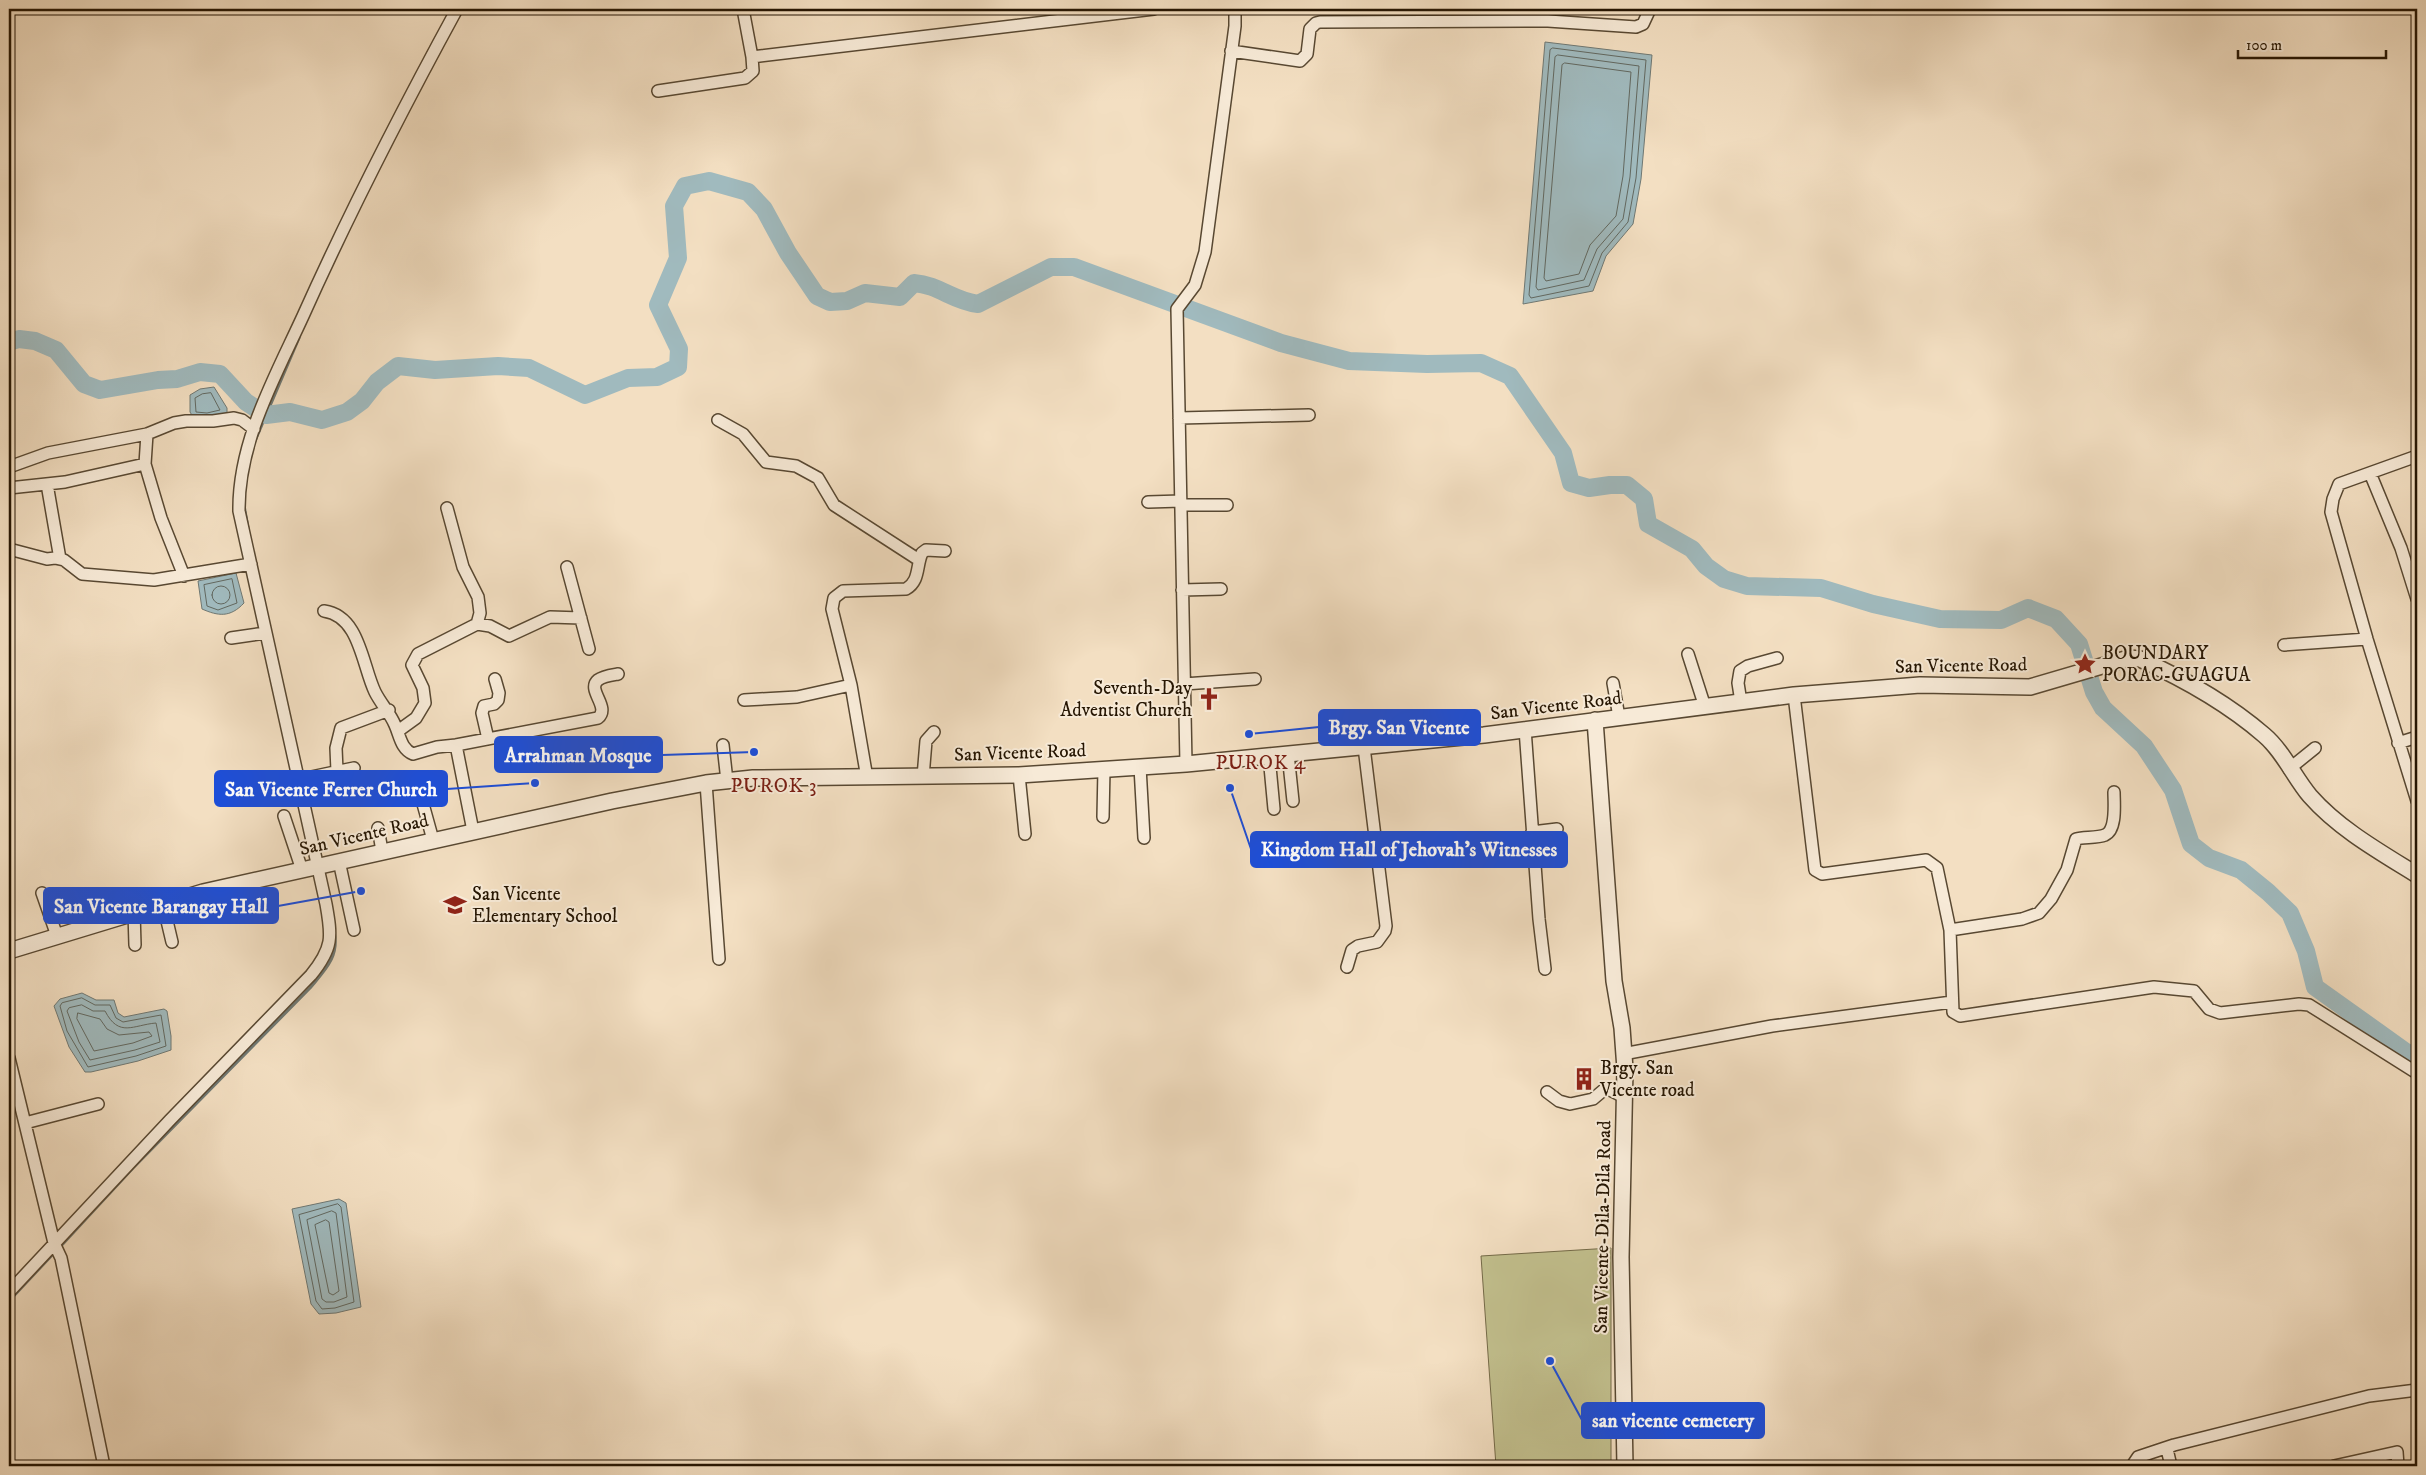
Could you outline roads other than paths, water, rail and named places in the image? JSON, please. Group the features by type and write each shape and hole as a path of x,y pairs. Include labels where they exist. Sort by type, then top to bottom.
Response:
{"street":[{"path":"309,868 297,780 239,511 239,486 244,458 258,417 338,238 457,9"},
{"path":"658,91 745,78 753,70 743,9"},
{"path":"752,57 1154,9"},
{"path":"1186,764 1177,309 1195,285 1205,252 1232,51 1235,9"},
{"path":"1232,51 1300,61 1307,54 1310,29 1316,22 1548,22 1636,27 1646,21 1650,9"},
{"path":"1179,418 1309,415"},
{"path":"9,467 48,453 147,434 174,423 213,422 234,418 242,420 254,429"},
{"path":"718,420 743,434 766,462 796,466 818,478 834,506 919,560"},
{"path":"147,434 145,464 161,518 184,576"},
{"path":"2417,456 2339,484 2333,499 2331,512 2398,743 2417,801"},
{"path":"9,488 47,484 145,464"},
{"path":"2370,473 2401,548 2417,599"},
{"path":"47,484 60,559"},
{"path":"1148,502 1227,505"},
{"path":"447,508 463,567 478,597 480,613 477,624"},
{"path":"9,549 46,560 60,559 82,574 154,580 251,564"},
{"path":"866,778 851,685 832,609 834,598 843,591 906,589 912,585 918,575 919,560 926,550 945,550"},
{"path":"567,567 589,649"},
{"path":"1182,590 1221,588"},
{"path":"324,611 332,612 343,619 357,639 375,691 388,710 404,748 413,754 437,747 598,718 601,715 602,708 595,684 598,680 618,674"},
{"path":"398,730 416,718 424,709 423,688 413,667 414,658 477,624 490,626 509,636 550,617 581,618"},
{"path":"231,638 265,634"},
{"path":"2284,645 2367,638"},
{"path":"1688,654 1705,707"},
{"path":"1742,702 1738,683 1740,671 1748,666 1777,658"},
{"name":"San Vicente Road","path":"9,952 134,912 309,868 612,801 706,783 753,778 1019,775 1186,764 1525,729 1794,695 1920,685 1976,685 2017,688 2129,658 2140,659 2202,690 2265,735 2316,802 2349,831 2417,875"},
{"path":"488,739 482,710 484,706 494,704 498,700 499,694 495,679"},
{"path":"1184,684 1255,679"},
{"path":"1613,683 1619,718"},
{"path":"744,700 797,696 851,685"},
{"path":"1794,695 1815,870 1822,874 1926,860 1937,868 1950,930 1953,1012 1960,1016 2154,987 2194,991 2209,1009 2220,1013 2305,1004 2417,1073"},
{"path":"337,771 336,748 342,728 388,710"},
{"name":"San Vicente-Dila-Dila Road","path":"1595,720 1614,981 1622,1028 1624,1097 1621,1257 1625,1466"},
{"path":"1525,729 1532,832 1545,969"},
{"path":"923,777 926,741 934,732"},
{"path":"2398,743 2417,737"},
{"path":"456,745 473,831"},
{"path":"723,745 727,781"},
{"path":"1347,967 1352,950 1358,946 1377,942 1385,931 1386,926 1364,747"},
{"path":"2289,769 2314,748"},
{"path":"1288,754 1292,801"},
{"path":"1269,756 1274,809"},
{"path":"1140,767 1144,838"},
{"path":"297,780 354,768"},
{"path":"1103,817 1104,769"},
{"path":"1019,775 1025,834"},
{"path":"706,783 719,959"},
{"path":"1950,930 2022,919 2039,913 2048,903 2067,870 2076,839 2105,835 2109,831 2112,826 2114,792"},
{"path":"423,804 433,840"},
{"path":"9,1292 54,1242 319,966 329,946 331,932 309,868 284,816"},
{"path":"378,828 382,851"},
{"path":"1532,832 1557,829"},
{"path":"339,861 354,930"},
{"path":"42,894 58,936"},
{"path":"163,904 172,942"},
{"path":"134,912 135,945"},
{"path":"1623,1054 1772,1026 1952,1002"},
{"path":"9,1058 54,1242 61,1258 104,1466"},
{"path":"1547,1092 1559,1101 1570,1104 1593,1099 1606,1088 1624,1097"},
{"path":"25,1123 98,1104"},
{"path":"2132,1466 2138,1457 2167,1449 2174,1445 2369,1396 2417,1390"},
{"path":"2167,1449 2171,1466"},
{"path":"2334,1466 2397,1452 2398,1466"}],"water":[{"path":"1545,42 1652,55 1641,179 1633,224 1606,256 1593,291 1523,304"},
{"path":"214,387 227,408 227,414 193,417 190,412 190,395 200,389"},
{"path":"236,573 244,603 234,611 224,614 202,609 198,581"},
{"path":"82,993 96,1000 114,1000 118,1013 124,1017 164,1009 167,1011 171,1050 138,1061 85,1072 69,1047 54,1006 60,999"},
{"path":"339,1199 346,1203 361,1307 336,1313 319,1314 311,1304 292,1209"}],"waterway":[{"path":"9,342 19,339 35,341 56,350 84,384 100,390 158,380 177,379 200,372 220,374 246,402 266,415 290,412 322,420 347,412 362,401 377,382 398,366 435,370 498,366 529,368 585,395 628,378 657,377 678,367 679,349 658,305 678,258 674,206 685,186 709,181 748,192 764,209 788,253 817,296 830,302 847,301 865,293 900,297 914,283 923,284 961,300 978,304 1051,267 1074,267 1281,343 1349,361 1427,364 1481,363 1510,376 1563,453 1571,483 1589,488 1627,485 1644,499 1648,524 1692,549 1706,566 1724,579 1747,586 1821,588 1873,604 1940,619 2001,620 2028,608 2056,619 2079,644 2094,692 2103,708 2144,746 2173,790 2191,844 2209,858 2241,870 2290,913 2306,951 2315,987 2406,1052 2417,1057"},
{"path":"255,441 299,338"},
{"path":"244,505 248,528"},
{"path":"60,1247 133,1168 310,988 326,969 333,955 335,948 334,931"},
{"path":"9,1301 54,1253"}],"place":[{"name":"BOUNDARY PORAC-GUAGUA","path":"2085,664"},
{"name":"Seventh-Day Adventist Church","path":"1209,699"},
{"name":"Brgy. San Vicente","path":"1249,734"},
{"name":"Arrahman Mosque","path":"754,752"},
{"name":"San Vicente Ferrer Church","path":"535,783"},
{"name":"Kingdom Hall of Jehovah's Witnesses","path":"1230,788"},
{"name":"San Vicente Barangay Hall","path":"361,891"},
{"name":"San Vicente Elementary School","path":"455,905"},
{"name":"Brgy. San Vicente road","path":"1584,1079"},
{"name":"san vicente cemetery","path":"1550,1361"}],"district":[{"name":"PUROK 4","path":"1261,763"},
{"name":"PUROK 3","path":"774,786"}]}
